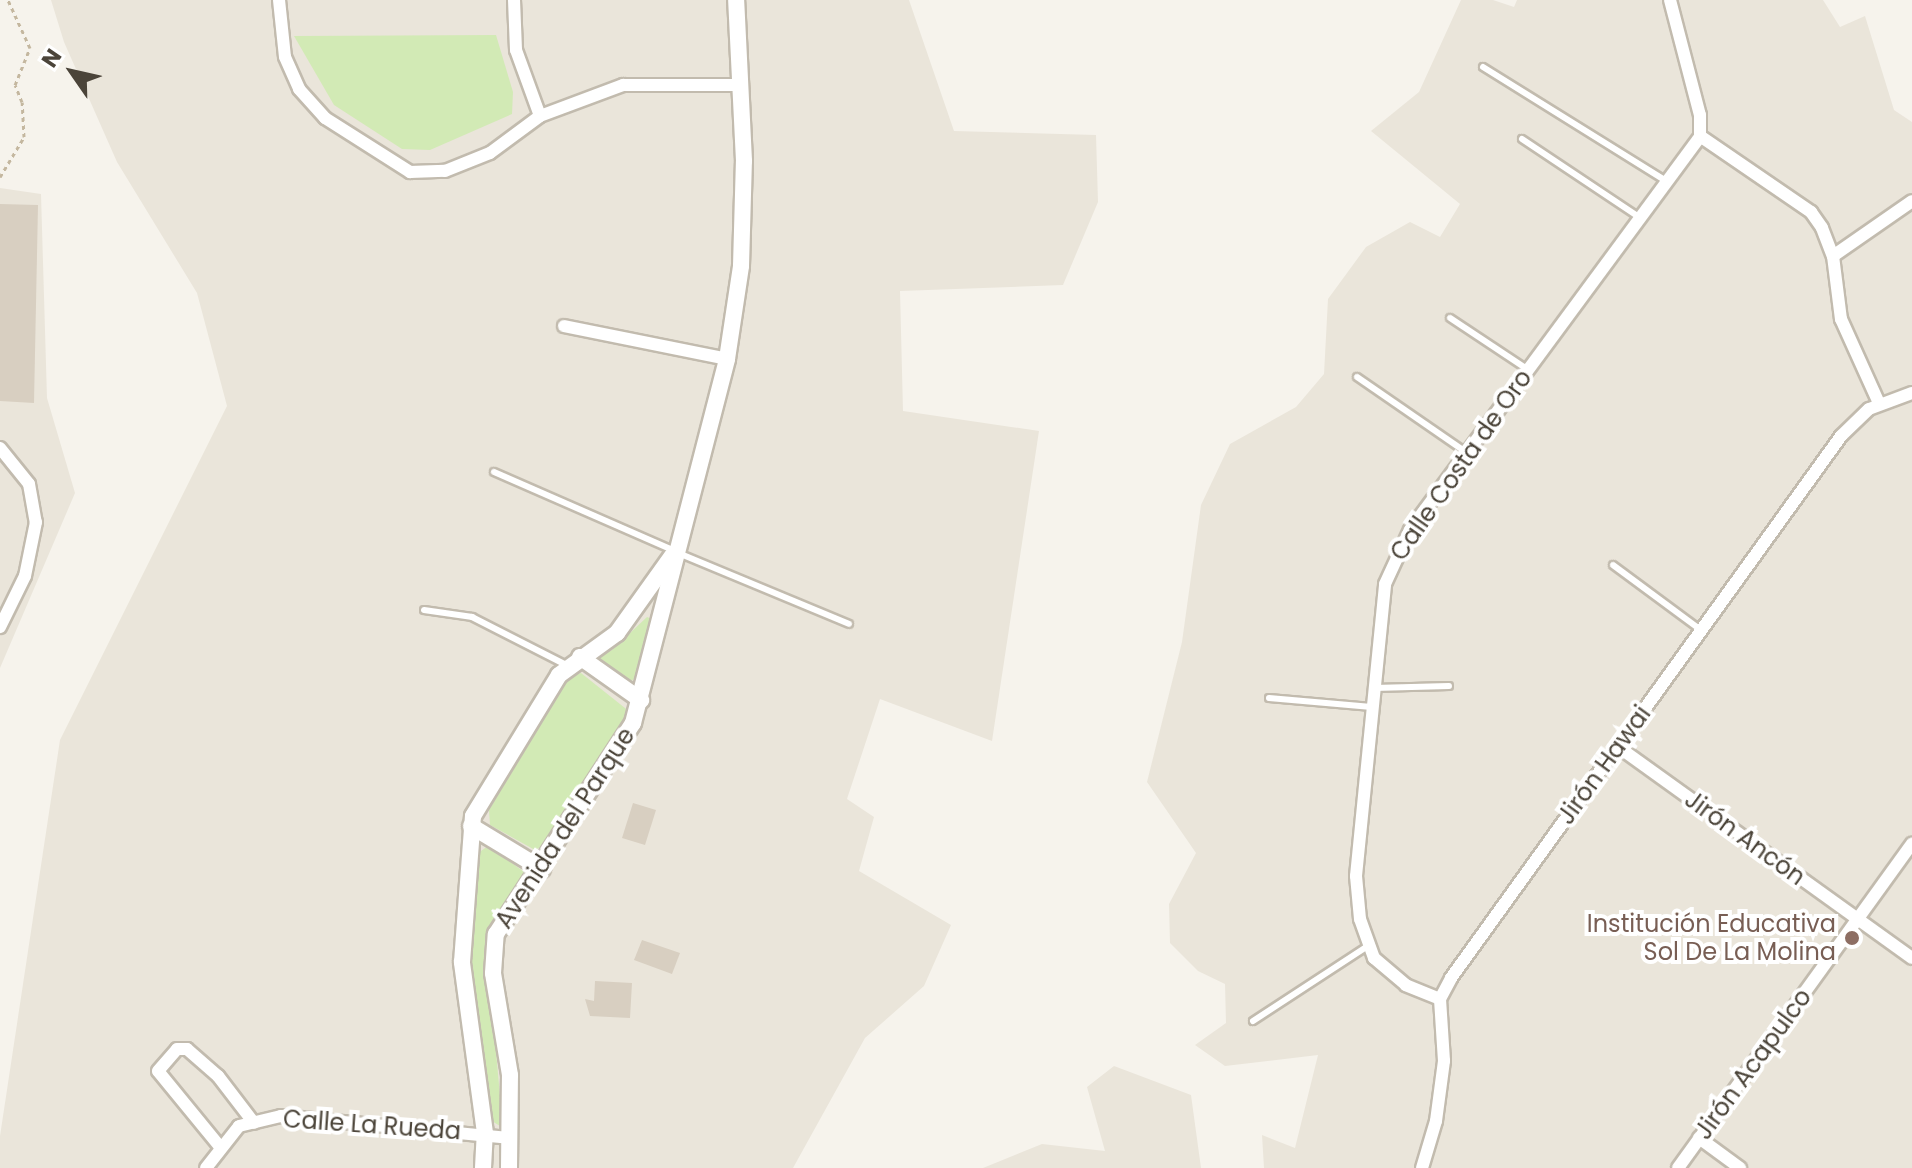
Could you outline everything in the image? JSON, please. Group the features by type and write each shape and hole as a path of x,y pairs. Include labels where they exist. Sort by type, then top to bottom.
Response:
{"street":[{"path":"279,0 285,57 299,89 325,118 410,172 445,171 490,153 540,116 623,85 740,85"},
{"path":"514,0 516,50 540,116"},
{"name":"Avenida del Parque","path":"509,1168 510,1075 493,973 496,934 542,869 633,723 727,359 741,266 740,85 736,0"},
{"path":"1670,0 1700,115 1700,136 1811,212 1833,256 1841,319 1879,403 1912,393"},
{"name":"Calle Costa de Oro","path":"1440,999 1406,985 1374,958 1360,919 1356,876 1378,620 1390,568 1410,530 1700,136"},
{"path":"1833,256 1912,201"},
{"path":"564,326 727,359"},
{"name":"Jirón Hawai","path":"1440,999 1617,746 1841,436 1879,403"},
{"path":"0,448 29,484 36,522 25,576 0,627"},
{"name":"Avenida del Parque","path":"483,1168 485,1133 462,962 471,826 574,662 617,633 678,548"},
{"path":"574,662 641,700"},
{"name":"Jirón Ancón","path":"1617,746 1912,958"},
{"path":"471,826 542,869"},
{"name":"Jirón Acapulco","path":"1678,1168 1912,843"},
{"path":"1422,1168 1436,1121 1444,1061 1440,999"},
{"path":"221,1148 158,1071 177,1049 187,1049 218,1076 254,1123"},
{"name":"Calle La Rueda","path":"206,1168 239,1126 281,1116 485,1133 511,1138"},
{"path":"1699,1138 1740,1168"}],"lane":[{"path":"1483,67 1666,181"},
{"path":"1522,139 1639,217"},
{"path":"1450,318 1527,369"},
{"path":"1357,377 1467,453"},
{"path":"494,472 678,548 849,624"},
{"path":"1613,565 1701,630"},
{"path":"424,610 472,617 574,662"},
{"path":"1374,688 1449,686"},
{"path":"1269,698 1372,707"},
{"path":"1253,1021 1369,945"}],"path":[{"path":"0,177 24,137 22,102 15,85 30,48 8,0"}],"shaded area":[{"path":"51,0 909,0 954,131 1096,135 1098,202 1063,285 900,291 903,411 1039,431 992,741 880,699 847,799 874,817 859,871 951,925 924,986 865,1038 793,1168 0,1168 0,1136 60,740 227,406 197,293 117,162 64,42"},
{"path":"1461,0 1493,0 1514,7 1517,0 1823,0 1840,27 1865,16 1894,110 1912,122 1912,1168 1264,1168 1262,1135 1295,1148 1318,1055 1225,1066 1195,1045 1226,1023 1225,984 1198,971 1170,943 1169,904 1196,853 1147,782 1182,642 1201,505 1230,444 1296,407 1324,374 1328,299 1366,247 1410,222 1440,237 1460,204 1371,131 1419,92"},
{"path":"0,188 41,194 47,398 75,493 0,668"},
{"path":"1114,1066 1191,1095 1201,1168 983,1168 1042,1144 1105,1151 1087,1087"}],"green space":[{"path":"496,35 513,92 512,114 430,150 402,149 334,105 294,36"},
{"path":"647,617 652,619 639,673 630,683 597,662 597,656 612,650"},
{"path":"581,673 630,712 545,845 535,850 490,825 489,810 569,677"},
{"path":"488,846 527,874 486,943 503,1128 492,1121 471,957 478,853"}],"building":[{"path":"0,204 38,205 34,403 0,401"},
{"path":"633,803 656,810 645,845 622,838"},
{"path":"642,940 680,953 672,974 634,960"},
{"path":"595,981 632,983 630,1018 590,1016 585,999 594,1001"}],"place":[{"name":"Institución Educativa Sol De La Molina","path":"1852,938"}]}
